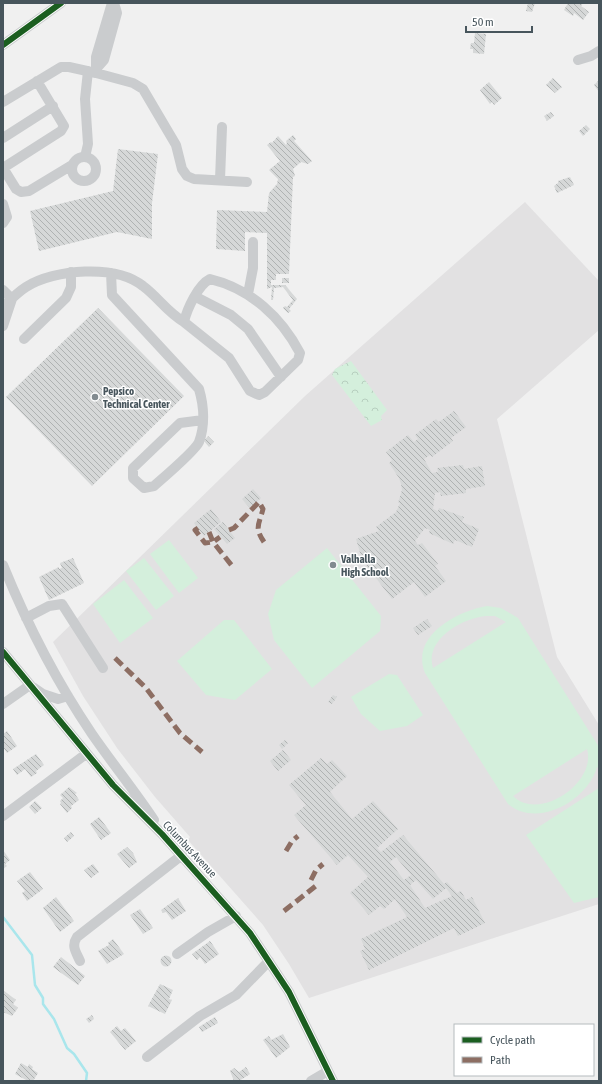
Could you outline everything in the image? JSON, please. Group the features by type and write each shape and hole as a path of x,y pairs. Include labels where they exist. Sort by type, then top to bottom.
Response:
{"street":[{"path":"3,45 61,3"},
{"path":"85,157 88,144 85,99 94,71 106,19 113,3"},
{"path":"94,71 104,60 116,13 113,3"},
{"path":"578,60 591,56 599,51"},
{"path":"3,102 61,67 94,71 134,83 143,89 176,145 182,169 187,176 194,179 247,182"},
{"path":"37,81 64,126 61,132 3,168 16,189 21,192 29,191 72,166 78,158 85,157 95,163 96,171 92,178 85,180 77,179 73,173 72,166"},
{"path":"3,138 53,106"},
{"path":"220,180 222,127"},
{"path":"3,204 7,217 3,223"},
{"path":"248,294 253,268 254,242"},
{"path":"24,339 66,298 71,287 71,272"},
{"path":"3,307 26,287 43,279 71,272 111,273 131,278 143,286 172,315 184,322 229,358 250,391 254,394 265,392 298,360 300,353 279,321 257,299 238,288 210,279 204,282 186,315 184,322"},
{"path":"111,273 112,295 199,390 202,400 203,420 198,444 154,486 144,488 133,478 133,468 180,423 203,420"},
{"path":"3,290 12,299"},
{"path":"196,297 231,315 248,329 281,377"},
{"path":"3,326 12,299"},
{"name":"Columbus Avenue","path":"3,565 26,618 68,696 97,742 139,797 162,834"},
{"path":"26,618 49,606 62,604 102,668"},
{"name":"Columbus Avenue","path":"3,652 86,754 120,793 162,834 236,916 269,961 289,992 333,1081"},
{"path":"3,704 30,685 43,694 58,699 68,696"},
{"path":"3,816 86,754"},
{"path":"80,962 74,949 74,943 77,937 182,856"},
{"path":"177,954 208,932 236,916"},
{"path":"147,1057 200,1016 236,995 269,961"},
{"path":"311,1081 328,1071"}],"shaded area":[{"name":"Valhalla High School","path":"525,202 599,281 599,330 497,419 557,657 599,725 599,904 309,998 289,964 263,925 188,840 190,837 155,797 117,748 83,696 53,642 305,396"}],"green space":[{"path":"351,361 387,410 381,416 382,420 371,426 332,375 335,369"},
{"path":"169,540 198,578 179,593 150,554"},
{"path":"327,548 381,616 380,631 312,688 274,640 268,614 276,590"},
{"path":"144,558 174,596 156,610 126,571"},
{"path":"124,580 153,618 120,643 93,604"},
{"path":"487,606 501,608 518,618 599,747 599,769 597,767 592,779 584,790 573,800 560,807 547,812 533,813 520,811 508,804 425,673 422,660 424,648 430,637 450,620 475,609","holes":["486,616 495,616 506,622 433,668 432,658 434,648 447,632 466,621","587,749 588,762 583,774 575,786 564,795 550,802 537,804 524,803 513,796"]},
{"path":"224,620 234,620 272,669 235,700 206,695 177,661"},
{"path":"389,674 397,675 423,715 407,726 380,731 361,714 351,697"},
{"path":"599,788 599,897 574,903 526,835"}],"building":[{"path":"528,3 535,3 532,12 526,11"},
{"path":"568,3 583,3 581,6 589,12 583,20 574,13 573,16 564,10"},
{"path":"475,33 486,34 484,54 473,53 473,49 470,49 471,43 474,43"},
{"path":"553,78 562,87 555,93 546,85"},
{"path":"599,80 599,92 594,85"},
{"path":"489,82 502,98 494,105 492,102 490,104 480,90"},
{"path":"551,112 554,116 547,121 544,116"},
{"path":"586,125 590,129 583,136 579,131"},
{"path":"293,135 296,139 294,141 312,161 308,164 301,162 293,169 295,176 293,177 289,274 276,274 276,280 271,280 271,285 285,285 297,299 289,309 291,311 288,313 283,308 285,306 287,307 293,300 283,287 274,288 273,300 271,300 272,287 267,289 267,233 245,232 245,251 216,249 217,210 267,212 269,193 277,184 278,179 269,170 280,161 267,145 271,142 272,143 278,136 286,145 286,141"},
{"path":"118,149 158,154 152,203 152,239 117,232 39,251 30,211 113,191"},
{"path":"570,177 574,185 557,193 554,186 558,183 558,181"},
{"path":"282,278 289,278 289,283 282,283"},
{"name":"Pepsico Technical Center","path":"98,308 184,396 92,486 6,397"},
{"path":"454,411 466,427 451,438 453,441 432,457 430,455 424,459 432,473 438,472 437,468 463,465 464,469 482,466 485,486 466,489 466,493 441,496 440,492 435,493 433,509 438,511 439,508 464,517 462,522 479,529 472,547 455,540 453,544 429,533 430,530 425,528 415,541 418,545 422,543 438,564 435,566 446,581 425,597 414,582 392,599 366,565 375,559 370,553 361,556 356,539 379,531 376,527 396,512 400,503 398,503 402,490 401,484 399,478 389,463 392,460 386,452 408,435 414,442 418,439 415,435 436,419 439,422"},
{"path":"208,436 214,442 209,447 204,441"},
{"path":"253,489 261,498 250,508 242,499"},
{"path":"211,509 221,522 204,536 194,523"},
{"path":"223,522 235,538 227,544 214,529"},
{"path":"73,558 84,583 49,600 39,577 59,567 59,569 62,568 60,563"},
{"path":"427,619 432,626 418,635 413,628"},
{"path":"333,695 337,697 332,704 328,702"},
{"path":"7,731 17,746 7,753 3,747 3,734"},
{"path":"285,740 288,743 282,749 279,745"},
{"path":"283,750 291,760 278,771 270,761"},
{"path":"36,754 44,765 36,771 37,773 31,777 25,769 17,775 13,769"},
{"path":"321,758 327,764 332,760 347,776 330,792 352,819 373,801 398,829 377,848 381,852 403,835 444,884 447,882 457,893 461,891 466,900 472,897 485,923 458,936 454,928 369,970 360,951 365,949 361,939 407,917 395,899 384,909 380,906 369,915 350,893 368,877 348,855 337,865 294,815 306,805 289,785","holes":["396,857 411,875 404,880 390,862","416,880 433,899 446,888 452,896 425,908 410,885"]},
{"path":"69,787 77,793 75,794 79,800 71,806 72,808 67,813 60,804 60,801 63,798 60,795"},
{"path":"35,801 42,808 35,814 29,807"},
{"path":"99,817 111,833 101,840 90,824"},
{"path":"71,832 74,836 67,842 64,838"},
{"path":"127,847 133,853 137,862 129,868 117,854"},
{"path":"3,850 10,860 5,864 7,866 3,869"},
{"path":"93,864 99,872 91,878 84,870"},
{"path":"30,872 43,889 27,901 22,893 25,891 17,881"},
{"path":"56,897 74,921 60,932 43,908"},
{"path":"178,898 186,911 172,920 166,912 163,913 161,910"},
{"path":"140,909 153,928 143,934 130,915"},
{"path":"113,939 124,954 107,964 98,951 109,945 108,943"},
{"path":"210,941 219,954 205,964 200,957 197,960 192,954"},
{"path":"164,956 168,956 170,957 170,965 164,966 161,963 161,959"},
{"path":"61,957 85,976 78,985 53,967"},
{"path":"160,984 173,990 169,999 172,1000 165,1014 148,1006"},
{"path":"3,990 16,1000 13,1004 18,1008 12,1016 3,1012"},
{"path":"92,1015 94,1019 89,1023 86,1019"},
{"path":"215,1017 218,1023 202,1032 199,1027"},
{"path":"117,1026 121,1031 125,1028 136,1041 125,1050 110,1032"},
{"path":"283,1034 290,1047 276,1058 263,1040 269,1036 271,1040"},
{"path":"21,1063 28,1067 29,1064 33,1067 32,1069 38,1073 33,1081 28,1081 15,1074"},
{"path":"246,1067 250,1074 239,1081 234,1081 230,1071 234,1068 239,1072"}],"waterway":[{"path":"3,917 32,955 35,985 43,998 43,1004 54,1019 67,1048 74,1054 87,1073 86,1081"}],"marked path":[{"path":"229,530 234,528 259,502 263,509 258,529 264,542"},
{"path":"198,528 195,530 205,543 213,542 220,537"},
{"path":"209,532 213,542 233,567"},
{"path":"115,658 146,688 180,733 202,752"},
{"path":"286,851 292,841 298,836"},
{"path":"311,880 316,870 323,864"},
{"path":"284,911 317,885"}],"cycle path":[{"path":"3,45 61,3"},
{"path":"3,652 113,785 162,834 250,933 289,992 333,1081"}],"place":[{"name":"Pepsico Technical Center","path":"95,397"},
{"name":"Valhalla High School","path":"333,565"}]}
